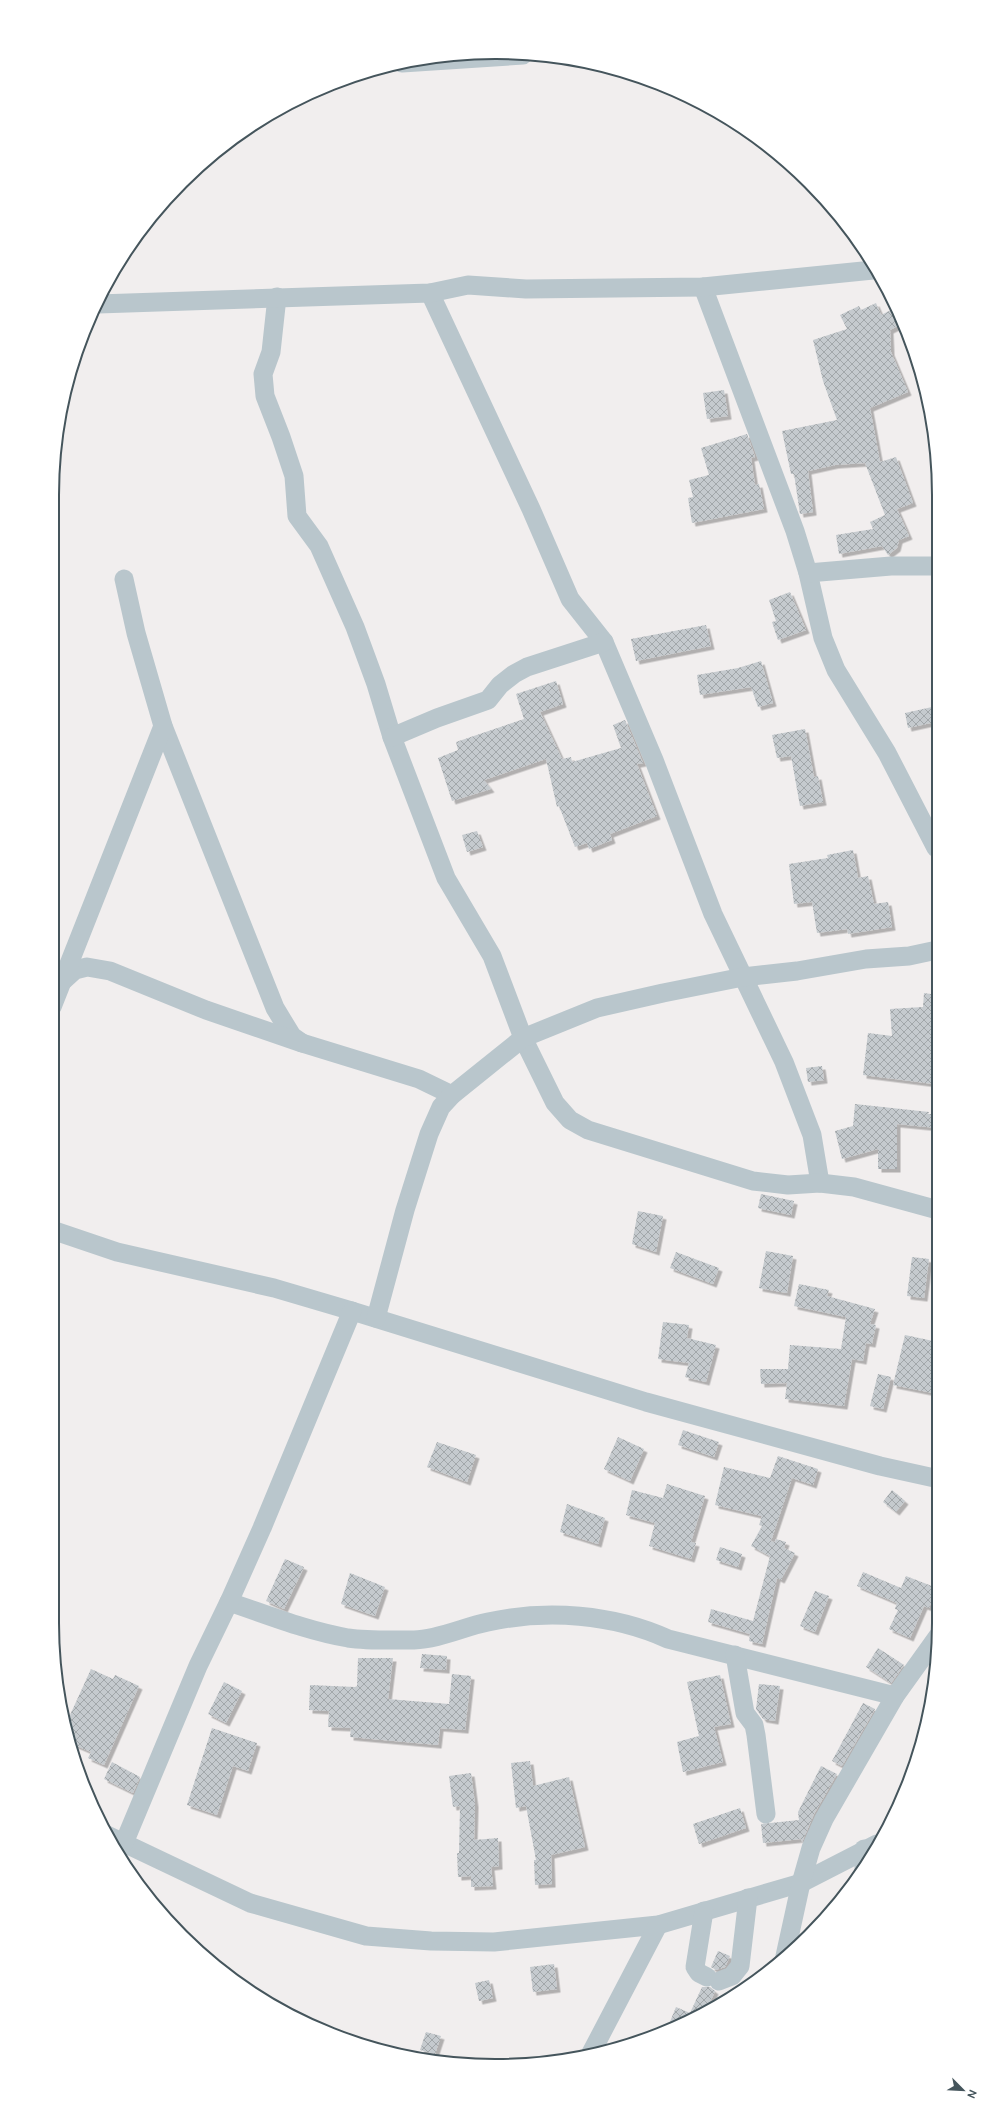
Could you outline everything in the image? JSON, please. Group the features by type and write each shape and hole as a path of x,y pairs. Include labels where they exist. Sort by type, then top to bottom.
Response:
{"street":[{"path":"103,304 430,293 468,286 526,289 703,287 870,270"},
{"path":"703,287 795,531 808,573 823,638 836,670 888,753 932,840"},
{"path":"430,293 531,509 570,599 604,642 654,760 713,914 784,1062 812,1135 820,1183"},
{"path":"277,297 271,352 263,374 265,396 294,476 297,516 319,546 335,580 374,677 392,737 446,878 492,956 524,1038 554,1103 570,1120 588,1130 753,1181 788,1185 820,1183 854,1187 932,1208"},
{"path":"808,573 891,566 932,566"},
{"path":"124,580 136,632 164,726 275,1008 292,1036 302,1043"},
{"path":"392,737 437,718 488,700 500,685 514,674 527,667 604,642"},
{"path":"59,991 164,726"},
{"path":"376,1318 405,1210 429,1134 441,1107 452,1095 524,1038 597,1008 743,977 797,972 866,959 909,956 932,951"},
{"path":"64,980 75,970 87,967 110,971 206,1010 302,1043 419,1079 452,1095"},
{"path":"59,1232 117,1252 274,1288 376,1318 646,1402 880,1466 932,1478"},
{"path":"124,1844 198,1666 229,1602 352,1311"},
{"path":"229,1602 311,1630 349,1638 385,1640 428,1638 502,1618 558,1615 611,1619 643,1627 668,1639 895,1696"},
{"path":"787,1947 801,1882 811,1848 824,1819 895,1696 931,1646"},
{"path":"735,1655 745,1713 754,1725 756,1735 766,1814"},
{"path":"116,1840 250,1903 366,1936 431,1941 494,1942 658,1925 801,1882 870,1848"},
{"path":"704,1911 695,1967 699,1973 713,1979 732,1976 740,1966 748,1898"},
{"path":"594,2048 658,1925"}],"building":[{"path":"876,303 881,315 891,310 898,326 890,330 891,352 908,392 870,408 880,462 896,457 913,503 897,509 909,536 899,540 897,548 888,555 882,546 839,554 836,535 873,529 870,522 885,515 865,463 835,465 808,471 813,512 800,514 794,474 791,474 782,431 837,420 823,381 813,340 847,329 840,315 859,306 861,310"},
{"path":"724,390 728,416 707,419 703,393"},
{"path":"747,434 755,457 751,458 755,485 759,484 764,509 692,523 688,498 693,497 689,480 709,475 701,448"},
{"path":"790,592 806,630 778,640 772,622 776,621 769,600"},
{"path":"706,625 711,646 636,661 631,639"},
{"path":"761,661 773,703 758,707 751,687 700,695 697,675 738,668"},
{"path":"556,681 563,704 540,712 562,759 571,757 572,762 621,748 613,725 625,720 643,763 637,764 657,816 610,834 612,840 589,849 587,843 575,847 559,806 557,807 546,759 484,780 491,789 452,801 438,758 458,750 456,742 524,719 516,694"},
{"path":"932,707 932,723 908,728 905,713"},
{"path":"805,729 814,777 818,776 823,802 800,806 791,756 777,758 772,735"},
{"path":"477,831 483,847 467,852 462,835"},
{"path":"853,850 858,878 868,876 874,904 888,902 892,927 848,934 847,929 817,933 812,902 794,904 789,864 828,858 827,855"},
{"path":"924,993 932,994 932,1084 863,1075 868,1033 892,1036 890,1009 923,1007"},
{"path":"822,1066 824,1080 808,1082 806,1068"},
{"path":"855,1104 929,1112 928,1114 932,1114 932,1128 897,1124 897,1169 878,1169 878,1149 842,1159 835,1131 853,1126"},
{"path":"761,1194 794,1201 791,1215 758,1208"},
{"path":"638,1211 663,1216 656,1252 632,1244"},
{"path":"766,1251 793,1256 787,1293 759,1288"},
{"path":"676,1252 719,1268 713,1284 670,1268"},
{"path":"912,1257 929,1259 924,1298 907,1296"},
{"path":"799,1284 829,1290 827,1296 875,1309 870,1324 876,1325 872,1344 866,1343 863,1361 852,1359 844,1406 785,1399 787,1383 761,1384 760,1369 788,1369 790,1345 841,1349 846,1317 794,1306"},
{"path":"663,1322 689,1325 687,1338 716,1345 706,1382 685,1377 689,1363 658,1359"},
{"path":"905,1335 932,1341 932,1393 893,1385"},
{"path":"878,1374 891,1377 883,1409 870,1406"},
{"path":"683,1430 719,1442 714,1457 678,1445"},
{"path":"618,1437 644,1449 630,1481 604,1469"},
{"path":"437,1442 476,1455 467,1482 427,1467"},
{"path":"778,1456 818,1469 813,1485 792,1478 771,1541 775,1542 776,1539 786,1542 784,1548 795,1553 781,1580 777,1578 762,1644 749,1641 750,1634 708,1622 711,1609 753,1621 770,1556 751,1546 762,1526 759,1525 762,1516 715,1505 724,1467 770,1478"},
{"path":"667,1484 705,1496 691,1542 696,1543 691,1559 649,1546 655,1523 626,1515 632,1490 663,1498"},
{"path":"892,1490 905,1501 896,1512 883,1502"},
{"path":"567,1504 605,1518 598,1544 560,1532"},
{"path":"720,1547 742,1554 738,1567 716,1560"},
{"path":"285,1559 304,1567 284,1609 266,1601"},
{"path":"863,1572 901,1588 906,1576 932,1586 932,1600 929,1608 924,1606 910,1638 889,1629 898,1610 895,1609 897,1603 857,1586"},
{"path":"350,1573 385,1587 375,1616 341,1604"},
{"path":"815,1591 829,1596 815,1632 800,1626"},
{"path":"878,1648 904,1665 891,1683 866,1667"},
{"path":"422,1654 447,1656 446,1670 420,1668"},
{"path":"358,1658 393,1658 388,1699 449,1704 452,1674 471,1676 465,1730 440,1728 438,1745 350,1737 351,1728 328,1727 329,1711 309,1710 310,1685 357,1686"},
{"path":"91,1669 113,1679 115,1675 139,1686 104,1765 88,1758 91,1752 77,1746 69,1717"},
{"path":"720,1675 731,1724 714,1727 723,1762 683,1772 677,1742 699,1736 687,1682"},
{"path":"224,1682 242,1691 226,1723 208,1714"},
{"path":"759,1684 780,1686 775,1721 763,1719 756,1709"},
{"path":"863,1703 875,1709 842,1766 832,1761"},
{"path":"212,1728 257,1743 248,1771 233,1766 217,1815 187,1805"},
{"path":"530,1761 533,1786 569,1777 585,1847 551,1855 552,1884 535,1885 534,1860 536,1860 526,1806 516,1808 511,1763"},
{"path":"112,1762 140,1777 133,1793 104,1779"},
{"path":"821,1766 837,1774 814,1814 802,1842 801,1839 763,1843 761,1824 799,1820 798,1812"},
{"path":"471,1773 475,1804 474,1840 498,1838 499,1866 491,1867 493,1886 471,1887 471,1876 458,1877 457,1853 459,1853 460,1806 453,1807 449,1776"},
{"path":"740,1808 746,1828 699,1844 693,1824"},
{"path":"718,1951 730,1956 725,1967 716,1970 711,1967"},
{"path":"554,1964 557,1989 533,1992 530,1967"},
{"path":"489,1980 493,1998 479,2001 475,1983"},
{"path":"702,1987 710,1987 715,1991 710,2003 689,2014 669,2023 676,2007 690,2013"},
{"path":"426,2032 441,2036 435,2054 420,2050"}]}
